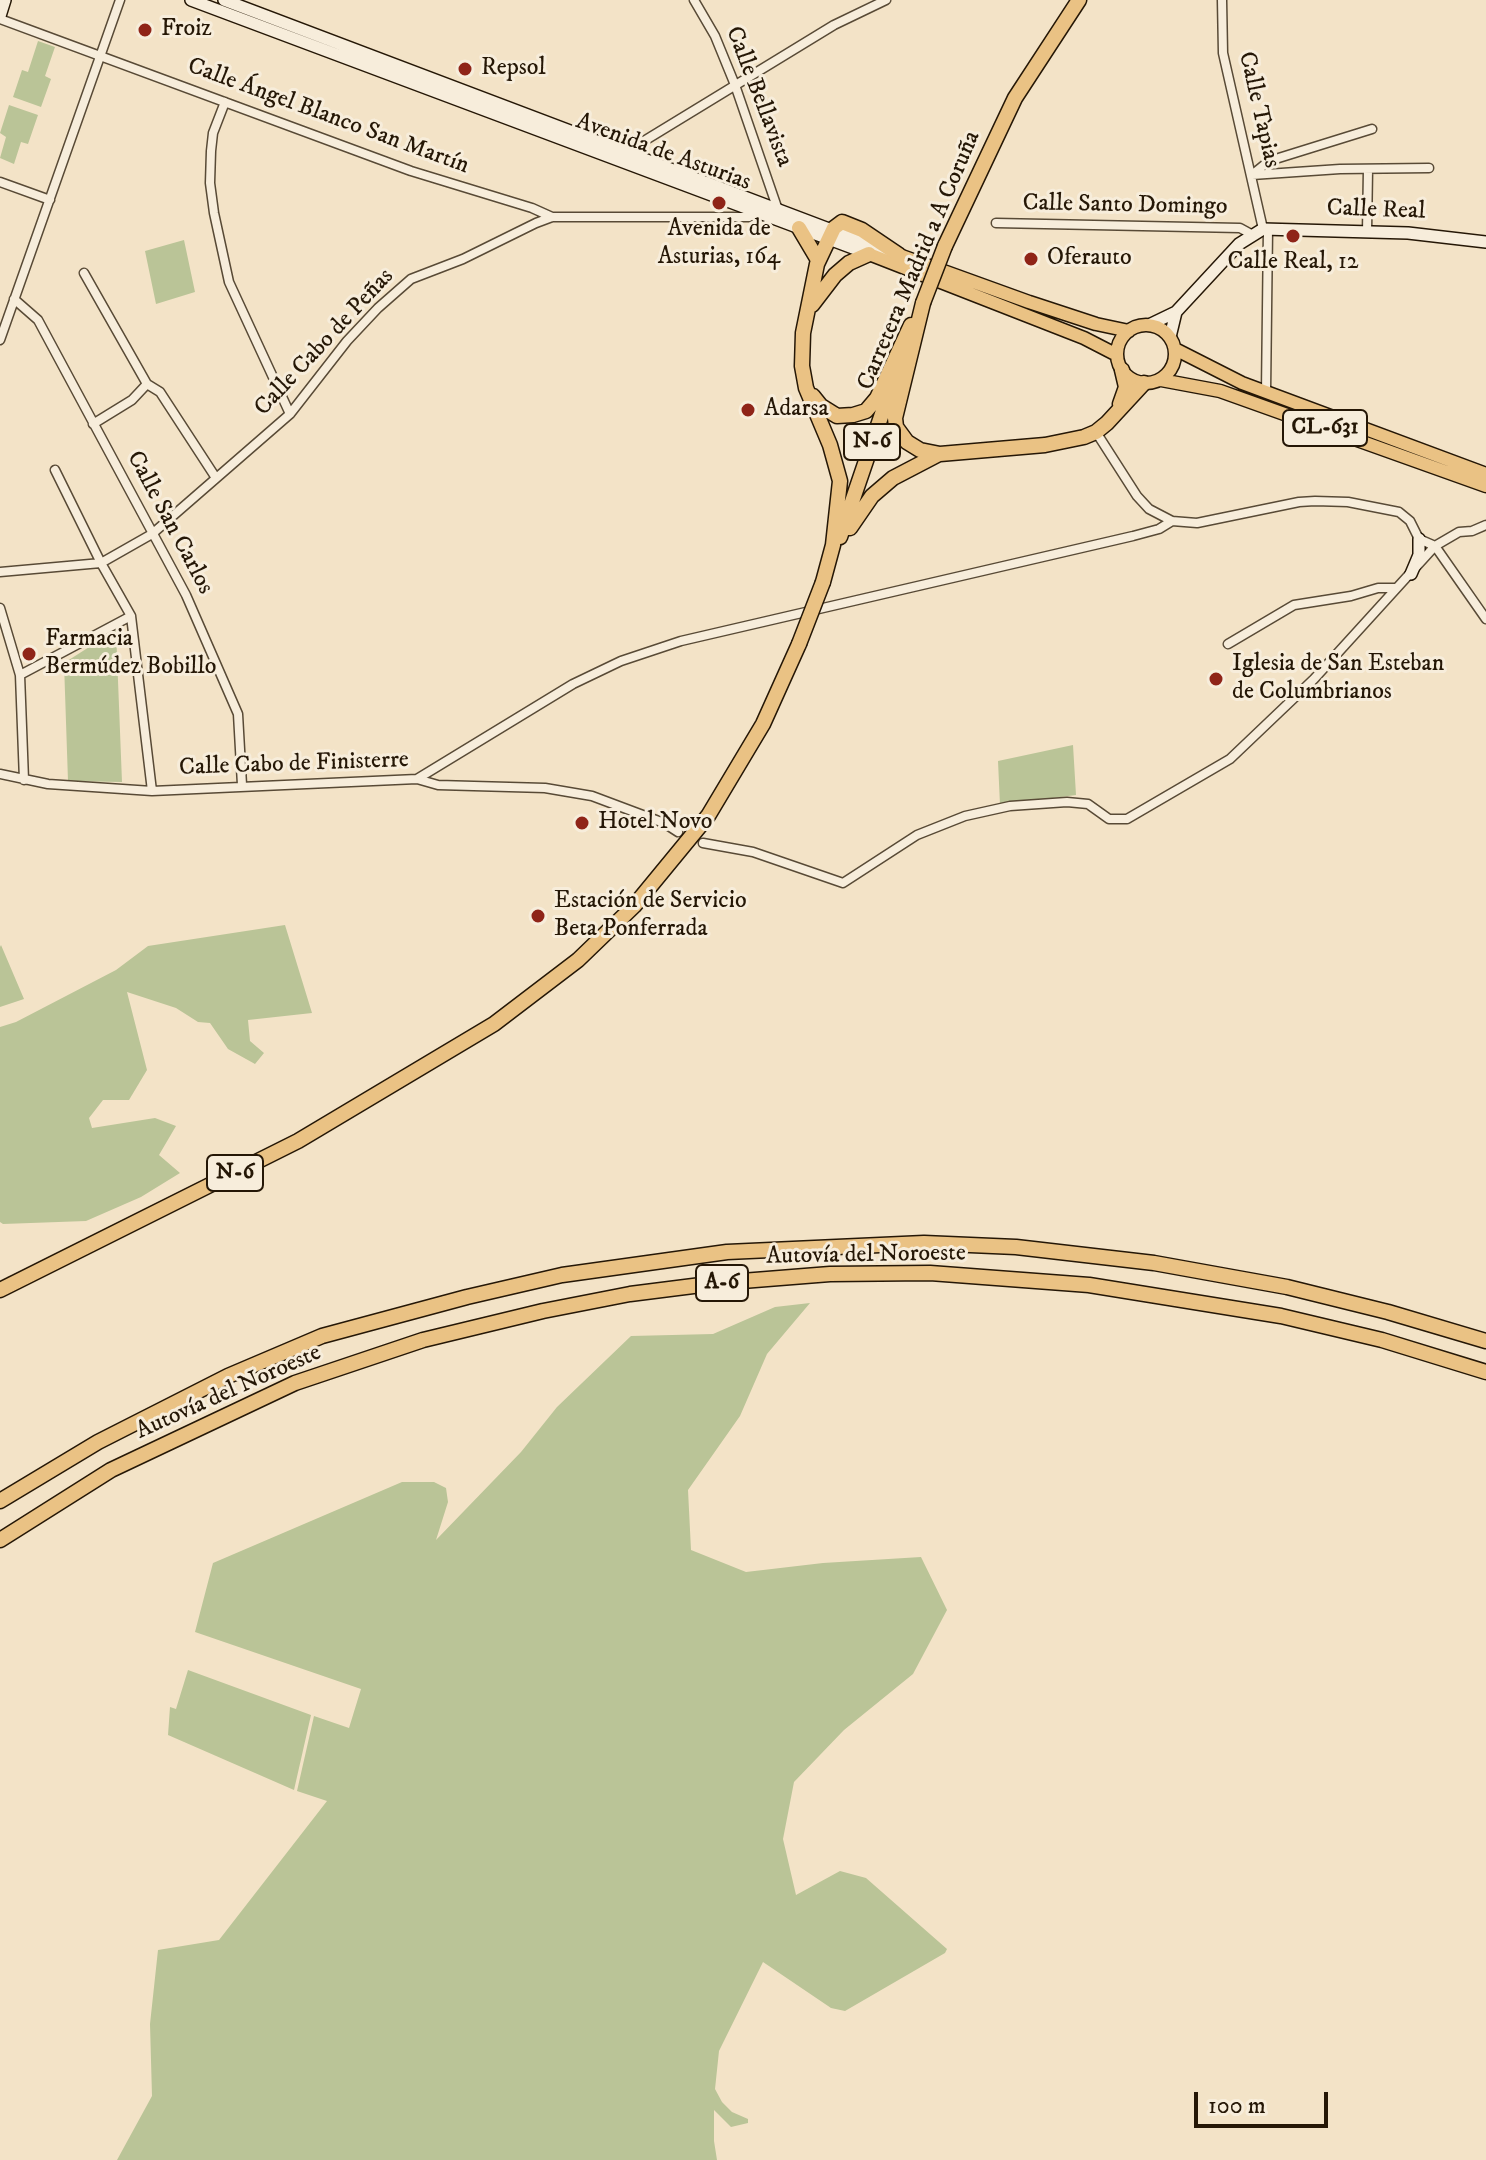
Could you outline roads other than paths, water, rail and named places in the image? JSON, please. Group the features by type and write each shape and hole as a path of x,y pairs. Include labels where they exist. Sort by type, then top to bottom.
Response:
{"highway":[{"name":"Carretera Madrid a A Coruña","path":"0,1290 298,1141 494,1024 578,960 649,889 708,816 763,724 823,582 851,508 888,393 945,246 1015,98 1079,0"},
{"path":"823,582 833,545 840,481 830,445 806,388 801,342 818,260 839,223 849,223 899,255"},
{"path":"799,228 818,260"},
{"path":"829,238 829,254 849,263"},
{"path":"808,313 827,283 849,263 869,254"},
{"path":"806,388 821,406 837,416 866,411 877,398 923,303"},
{"path":"923,303 897,404 896,427 907,442 920,450 940,454 1045,445 1096,432 1144,383"},
{"path":"1117,412 1126,387 1122,370"},
{"path":"823,582 851,524 872,496 893,478 940,454"},
{"name":"Autovía del Noroeste","path":"0,1501 98,1442 228,1376 322,1336 562,1275 727,1252 924,1243 1031,1248 1154,1263 1287,1287 1486,1341"},
{"name":"Autovía del Noroeste","path":"0,1540 111,1470 295,1383 423,1340 543,1311 630,1294 717,1283 830,1274 930,1273 1089,1285 1281,1316 1382,1340 1486,1375"}],"main road":[{"path":"0,18 5,0"},
{"name":"Avenida de Asturias","path":"191,0 829,238 1084,338 1117,355"},
{"name":"Avenida de Asturias","path":"224,0 778,210 829,238"},
{"path":"1144,383 1133,380 1122,370 1117,355 1121,340 1129,331 1176,312 1261,231"},
{"name":"Calle Real","path":"1261,231 1408,233 1486,242"},
{"path":"899,255 1056,311 1129,331"},
{"path":"1161,380 1174,362 1172,343 1176,312"},
{"name":"CL-631","path":"1149,325 1161,329 1172,343 1266,392 1486,474"},
{"name":"CL-631","path":"1144,383 1161,380 1220,391 1486,486"},
{"path":"1411,574 1419,555 1419,539"}],"street":[{"path":"0,340 120,0"},
{"name":"Calle Bellavista","path":"694,0 715,36 735,85 778,210"},
{"path":"626,152 834,25 886,0"},
{"name":"Calle Tapias","path":"1222,0 1223,53 1252,175 1261,231 1266,392"},
{"name":"Calle Ángel Blanco San Martín","path":"0,18 426,176 552,217"},
{"path":"225,102 213,133 211,151 210,183 214,213 229,282 290,414"},
{"path":"1252,175 1269,161 1372,129"},
{"path":"1252,175 1429,168"},
{"path":"1367,232 1368,169"},
{"path":"0,182 50,200"},
{"name":"Calle Cabo de Peñas","path":"0,572 101,563 152,534 290,414 347,341 411,279 463,259 552,217 749,217 758,212"},
{"name":"Calle Santo Domingo","path":"996,223 1261,231"},
{"path":"84,273 147,384 160,392 216,478"},
{"name":"Calle San Carlos","path":"14,299 38,320 186,595 238,714 242,785"},
{"path":"93,424 132,400 147,384"},
{"path":"1096,432 1137,496 1149,509 1172,521 1197,523 1299,502 1348,502 1399,512 1410,521 1419,539 1435,546 1486,619"},
{"path":"55,470 131,616 152,791"},
{"path":"417,779 573,684 621,661 681,641 1133,536 1159,529 1172,521"},
{"path":"703,843 753,852 843,883 917,835 965,816 1010,806 1049,802 1088,804 1109,819 1127,819 1230,759 1314,679 1435,546 1459,532 1486,525"},
{"path":"1472,531 1486,537"},
{"path":"1228,644 1294,605 1351,596 1378,588 1396,588"},
{"path":"0,608 20,675 24,780"},
{"path":"20,675 131,616"},
{"name":"Calle Cabo de Finisterre","path":"0,774 48,784 152,791 417,779 438,785 545,788 592,796 664,823 678,832"}],"place":[{"name":"Froiz","path":"145,30"},
{"name":"Repsol","path":"465,69"},
{"name":"Avenida de Asturias, 164","path":"719,203"},
{"name":"Calle Real, 12","path":"1293,236"},
{"name":"Oferauto","path":"1031,259"},
{"name":"Adarsa","path":"748,410"},
{"name":"Farmacia Bermúdez Bobillo","path":"29,654"},
{"name":"Iglesia de San Esteban de Columbrianos","path":"1216,679"},
{"name":"Hotel Novo","path":"582,823"},
{"name":"Estación de Servicio Beta Ponferrada","path":"538,916"}]}
